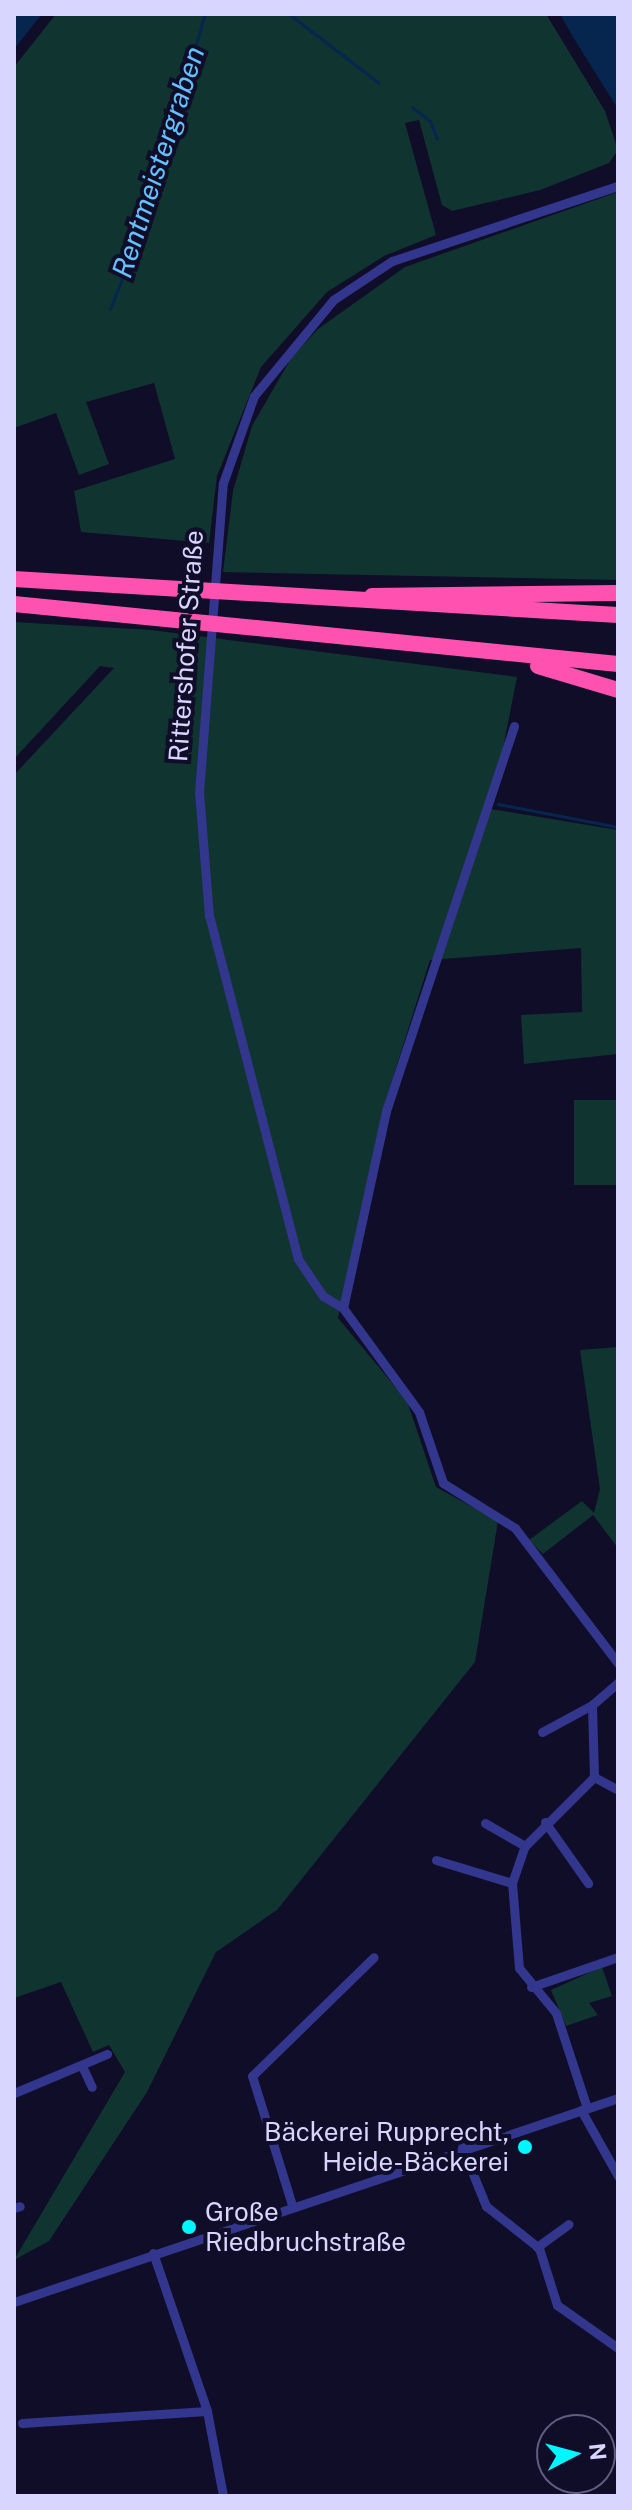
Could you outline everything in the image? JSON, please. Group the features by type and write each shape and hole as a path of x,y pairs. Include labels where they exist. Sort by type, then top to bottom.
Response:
{"highway":[{"path":"14,579 283,600 618,615"},
{"path":"283,600 618,593"},
{"path":"14,604 231,625 513,659 618,664"},
{"path":"513,659 618,690"}],"street":[{"name":"Rittershofer Straße","path":"618,186 392,261 333,300 254,396 223,483 199,793 209,916 298,1259 323,1296 343,1308 419,1412 443,1483 515,1528 618,1663"},
{"path":"343,1308 386,1111 514,726"},
{"path":"542,1732 592,1705 618,1682"},
{"path":"592,1705 594,1777 545,1822 525,1846 512,1883 519,1968 531,1987 556,2013 584,2109 618,2176"},
{"path":"594,1777 618,1790"},
{"path":"545,1822 588,1883"},
{"path":"485,1823 525,1846"},
{"path":"436,1860 512,1883"},
{"path":"292,2205 252,2076 374,1957"},
{"path":"531,1987 618,1957"},
{"path":"14,2093 107,2054"},
{"path":"82,2066 92,2087"},
{"path":"14,2302 462,2147 618,2098"},
{"path":"462,2147 486,2206 537,2247 557,2305 616,2341"},
{"path":"537,2247 569,2224"},
{"path":"153,2253 207,2411 223,2496"},
{"path":"22,2423 207,2411"}],"green space":[{"path":"56,14 546,14 605,111 618,150 609,163 540,190 452,211 442,205 419,120 405,123 436,235 384,256 327,292 261,367 217,476 209,543 81,532 74,491 175,459 154,383 86,402 109,464 79,475 56,413 14,428 14,67"},
{"path":"618,192 618,580 223,572 233,491 252,426 293,355 318,329 405,267"},
{"path":"14,622 151,630 517,677 491,809 618,830 618,1054 524,1064 521,1015 582,1012 581,948 430,960 382,1112 338,1318 407,1401 436,1487 498,1521 475,1662 277,1910 216,1952 147,2092 49,2241 14,2260 125,2072 109,2045 93,2052 61,1982 14,1998 14,775 114,668 100,666 14,759"},
{"path":"574,1100 618,1100 618,1185 574,1185"},
{"path":"618,1347 618,1548 593,1515 543,1554 529,1540 582,1501 594,1513 600,1489 580,1350"},
{"path":"602,1967 612,1996 589,2003 598,2015 566,2026 551,1990"}],"water":[{"path":"14,14 42,14 14,49"},
{"path":"560,14 618,14 618,109 573,37"}],"waterway":[{"name":"Rentmeistergraben","path":"110,309 142,229 205,14"},
{"path":"289,14 379,83"},
{"path":"412,107 430,121 437,139"},
{"path":"498,804 618,827"}],"place":[{"name":"Bäckerei Rupprecht, Heide-Bäckerei","path":"525,2147"},
{"name":"Große Riedbruchstraße","path":"189,2227"}]}
